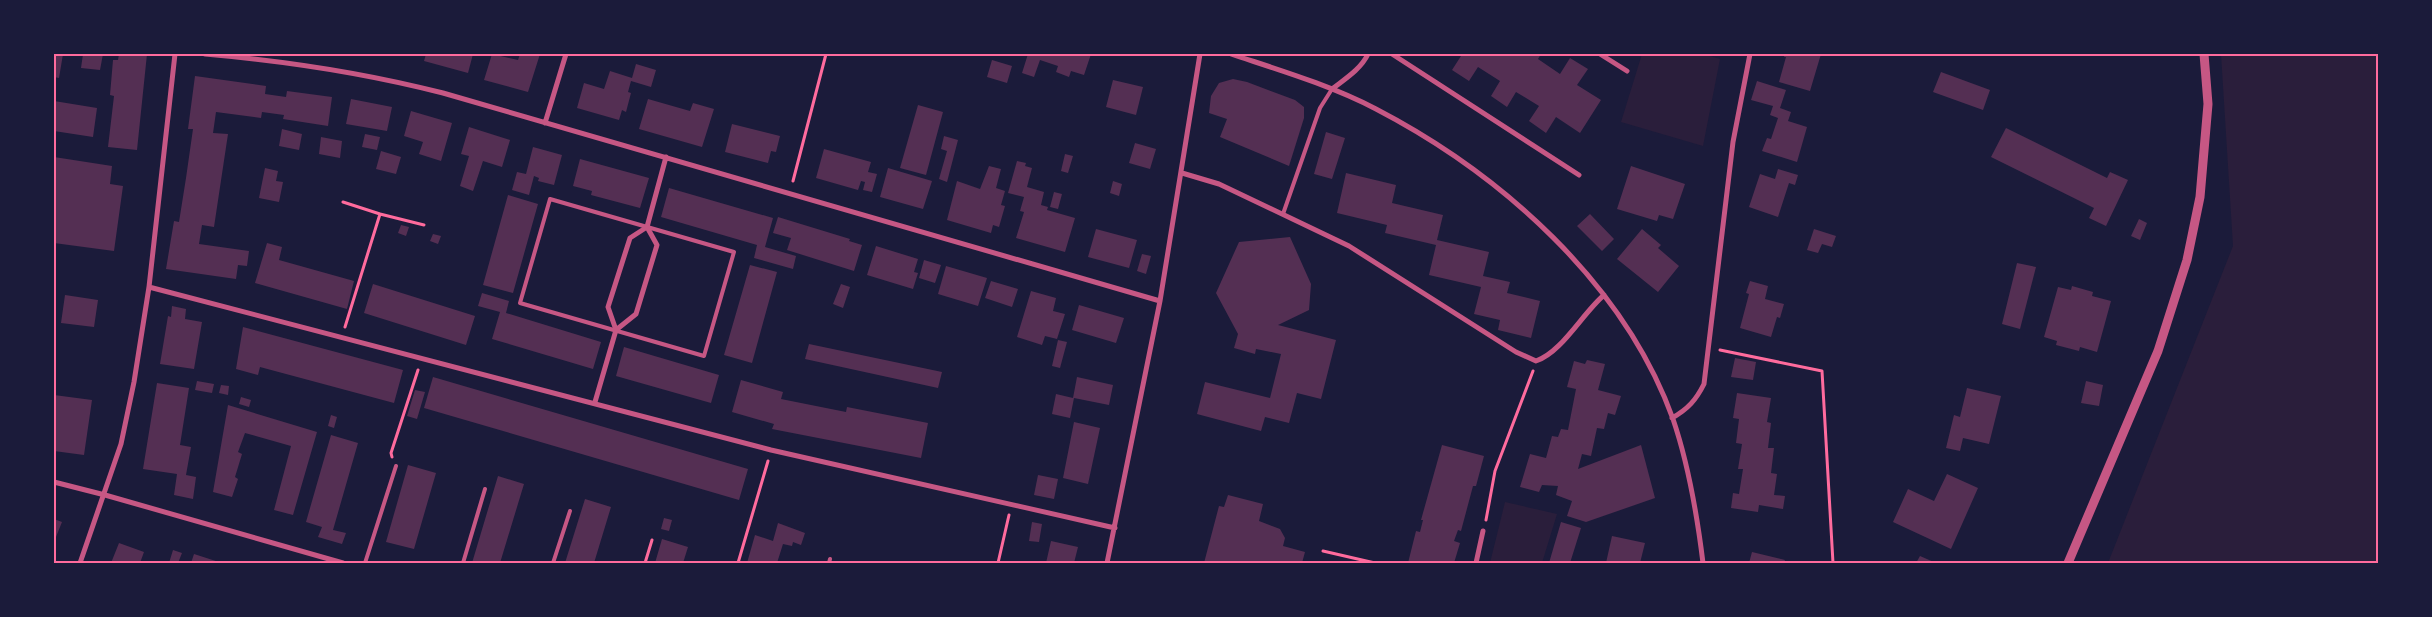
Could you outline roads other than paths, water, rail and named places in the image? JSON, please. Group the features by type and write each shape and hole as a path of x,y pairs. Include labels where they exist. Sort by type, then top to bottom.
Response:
{"street":[{"path":"80,563 121,444 135,374 149,287 175,54"},
{"path":"205,54 324,67 389,79 444,93 1160,301"},
{"path":"545,123 566,54"},
{"path":"1107,563 1160,301 1200,54"},
{"path":"1231,54 1332,89 1374,108 1411,129 1506,195 1564,248 1604,295 1643,357 1672,418 1692,486 1703,563"},
{"path":"1332,89 1353,73 1364,62 1368,54"},
{"path":"1392,54 1579,175"},
{"path":"1600,54 1627,71"},
{"path":"1672,418 1686,410 1696,399 1704,384 1733,142 1750,54"},
{"path":"2068,563 2158,351 2187,260 2200,197 2208,113 2204,54"},
{"path":"616,330 608,307 630,238 647,227 666,158"},
{"path":"1182,173 1219,184 1349,246 1516,352 1536,361 1545,358 1557,349 1582,317 1604,295"},
{"path":"595,402 616,330 636,314 657,245 647,227"},
{"path":"149,287 595,402 771,450 1115,528"},
{"path":"54,482 343,563"},
{"path":"1476,563 1483,531"}],"lane":[{"path":"1283,214 1320,108 1332,89"},
{"path":"550,199 647,227 734,252 704,356 520,303 550,199"},
{"path":"365,563 396,466"},
{"path":"463,563 485,489"},
{"path":"553,563 570,511"}]}
